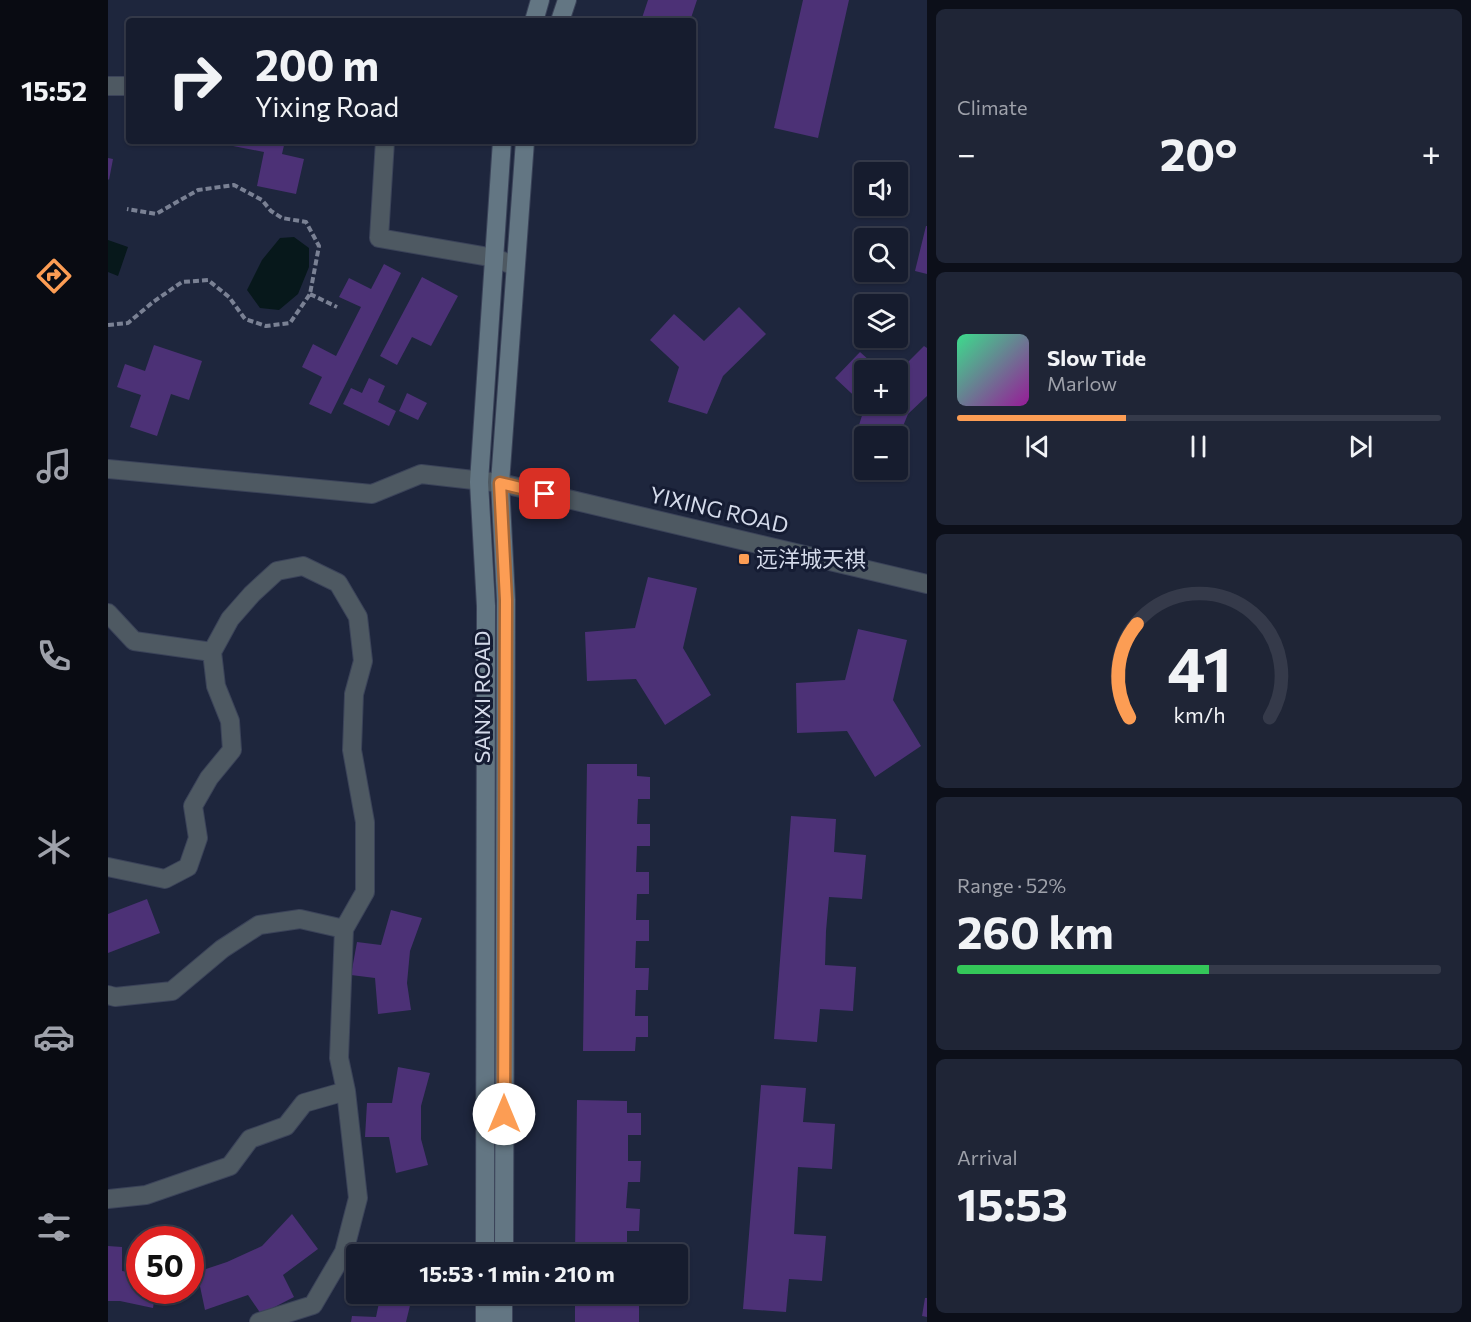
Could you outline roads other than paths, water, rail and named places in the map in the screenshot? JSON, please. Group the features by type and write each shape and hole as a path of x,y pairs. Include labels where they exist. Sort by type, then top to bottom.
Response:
{"main road":[{"path":"535,18 540,0"},
{"path":"561,18 567,0"},
{"name":"SANXI ROAD","path":"485,1244 486,606 479,482 502,144"},
{"name":"SANXI ROAD","path":"504,1244 506,600 500,483 525,144"},
{"path":"485,1304 485,1322"},
{"path":"503,1304 503,1322"}],"street":[{"path":"108,86 126,86"},
{"path":"385,144 379,238 495,258 515,266"},
{"name":"YIXING ROAD","path":"108,469 372,494 421,474 500,483 927,584"},
{"path":"108,867 165,879 188,867 198,838 193,806 209,778 232,750 230,721 216,686 212,652 230,620 252,594 277,571 303,566 338,583 358,617 363,661 354,694 352,750 365,822 365,892 344,929 339,1058 346,1091 358,1198 344,1252 313,1305 259,1322"},
{"path":"108,613 134,641 212,652"},
{"path":"108,995 172,991 222,950 259,925 300,919 344,929"},
{"path":"108,1199 146,1195 230,1166 250,1139 286,1126 304,1103 346,1091"}],"place":[{"name":"远洋城天祺","path":"744,559"}]}
